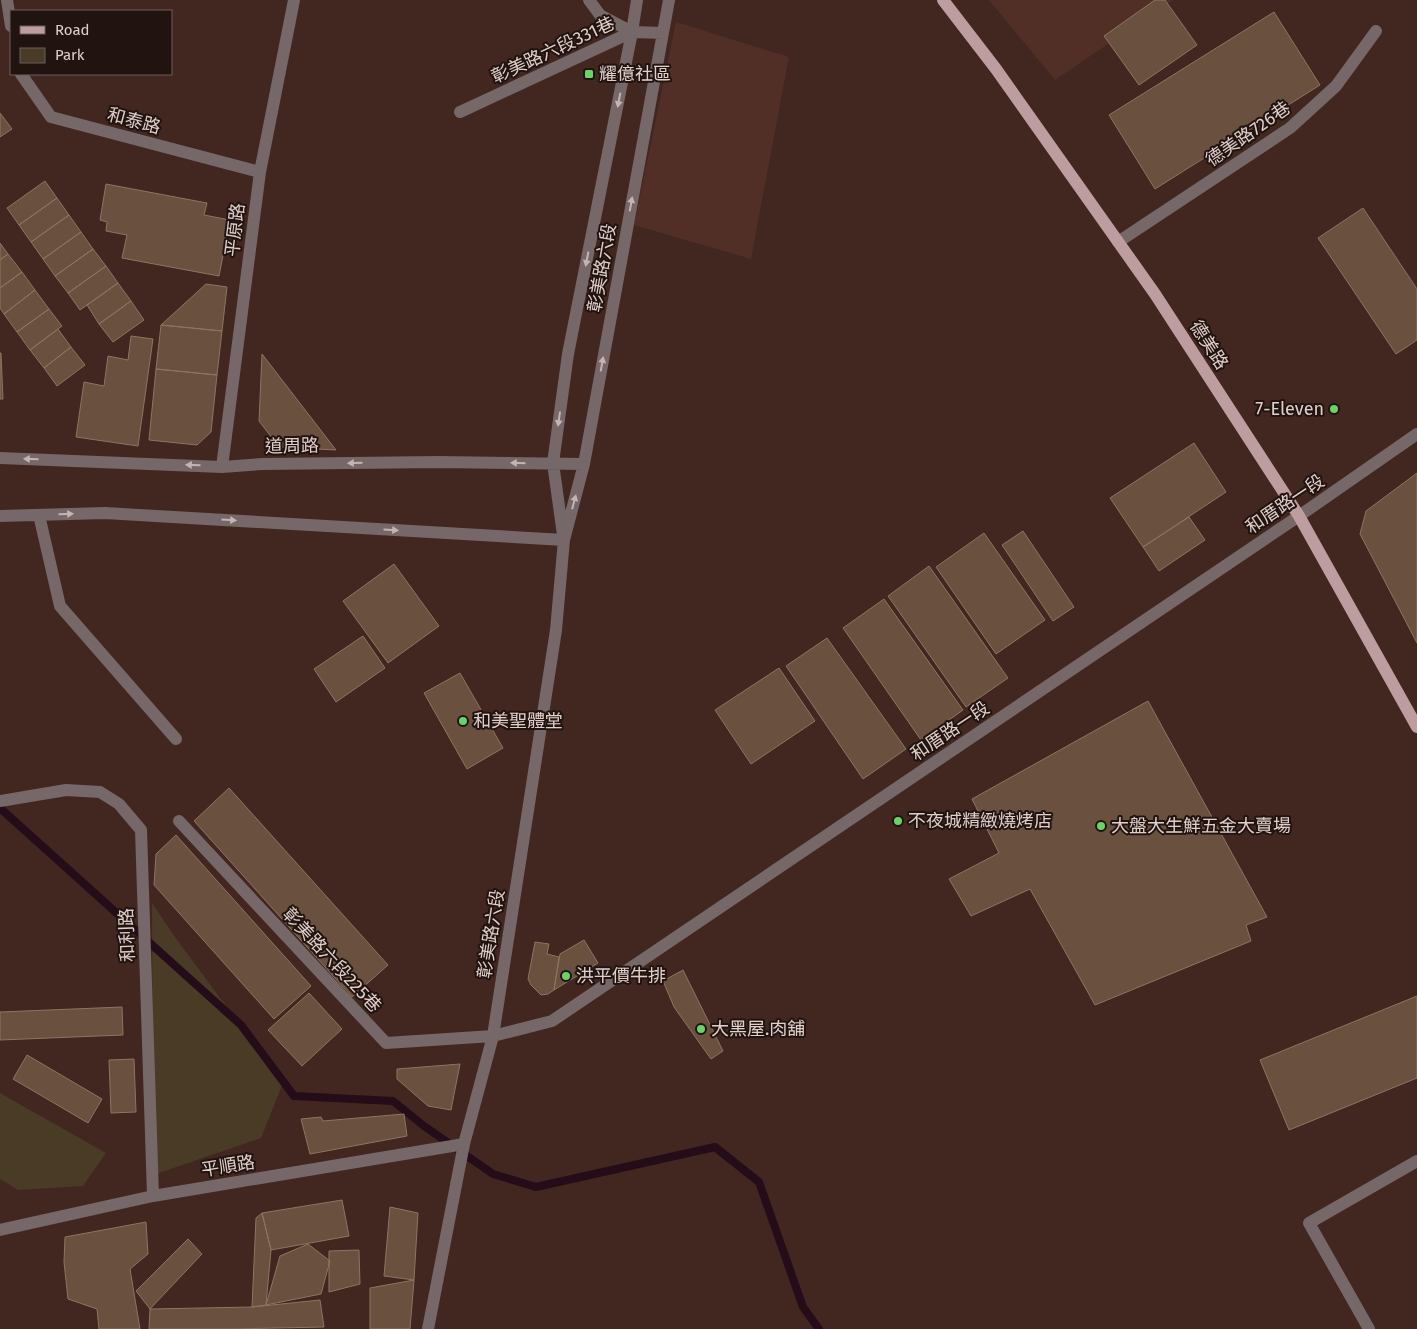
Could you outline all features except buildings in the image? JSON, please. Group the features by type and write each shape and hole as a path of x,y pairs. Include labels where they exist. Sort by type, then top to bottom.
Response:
{"main road":[{"name":"德美路","path":"943,0 996,69 1155,294 1299,516 1417,727"}],"street":[{"path":"7,0 10,20"},
{"name":"平原路","path":"222,466 260,172 294,0"},
{"path":"589,0 600,15 632,32"},
{"name":"彰美路六段","path":"564,540 553,463 568,354 637,0"},
{"name":"彰美路六段","path":"428,1329 464,1144 493,1036 556,630 564,540 584,464 669,0"},
{"name":"德美路726巷","path":"1118,242 1290,128 1336,86 1376,31"},
{"name":"彰美路六段331巷","path":"460,112 632,32 663,33"},
{"name":"和泰路","path":"22,75 51,117 260,172"},
{"name":"和厝路一段","path":"493,1036 552,1021 1299,516 1417,434"},
{"name":"道周路","path":"0,458 222,466 438,462 584,464"},
{"path":"0,516 105,513 564,540"},
{"path":"39,515 60,606 176,739"},
{"name":"和利路","path":"0,801 66,790 100,792 119,804 141,830 153,1196"},
{"name":"彰美路六段225巷","path":"179,822 386,1043 493,1036"},
{"name":"平順路","path":"0,1230 153,1196 464,1144"},
{"path":"1369,1329 1309,1223 1417,1161"}],"shaded area":[{"path":"989,0 1173,0 1055,80"},
{"path":"676,22 789,57 751,259 634,225"}],"green space":[{"path":"152,903 283,1083 261,1138 153,1175"},
{"path":"0,1093 106,1153 83,1186 18,1190 0,1179"}],"waterway":[{"path":"0,808 241,1025 294,1096 393,1101 424,1126 493,1174 536,1187 715,1147 759,1182 803,1307 819,1329"}],"place":[{"name":"耀億社區","path":"589,74"},
{"name":"7-Eleven","path":"1334,409"},
{"name":"和美聖體堂","path":"463,721"},
{"name":"不夜城精緻燒烤店","path":"898,821"},
{"name":"大盤大生鮮五金大賣場","path":"1101,826"},
{"name":"洪平價牛排","path":"566,976"},
{"name":"大黑屋.肉舖","path":"701,1029"}]}
